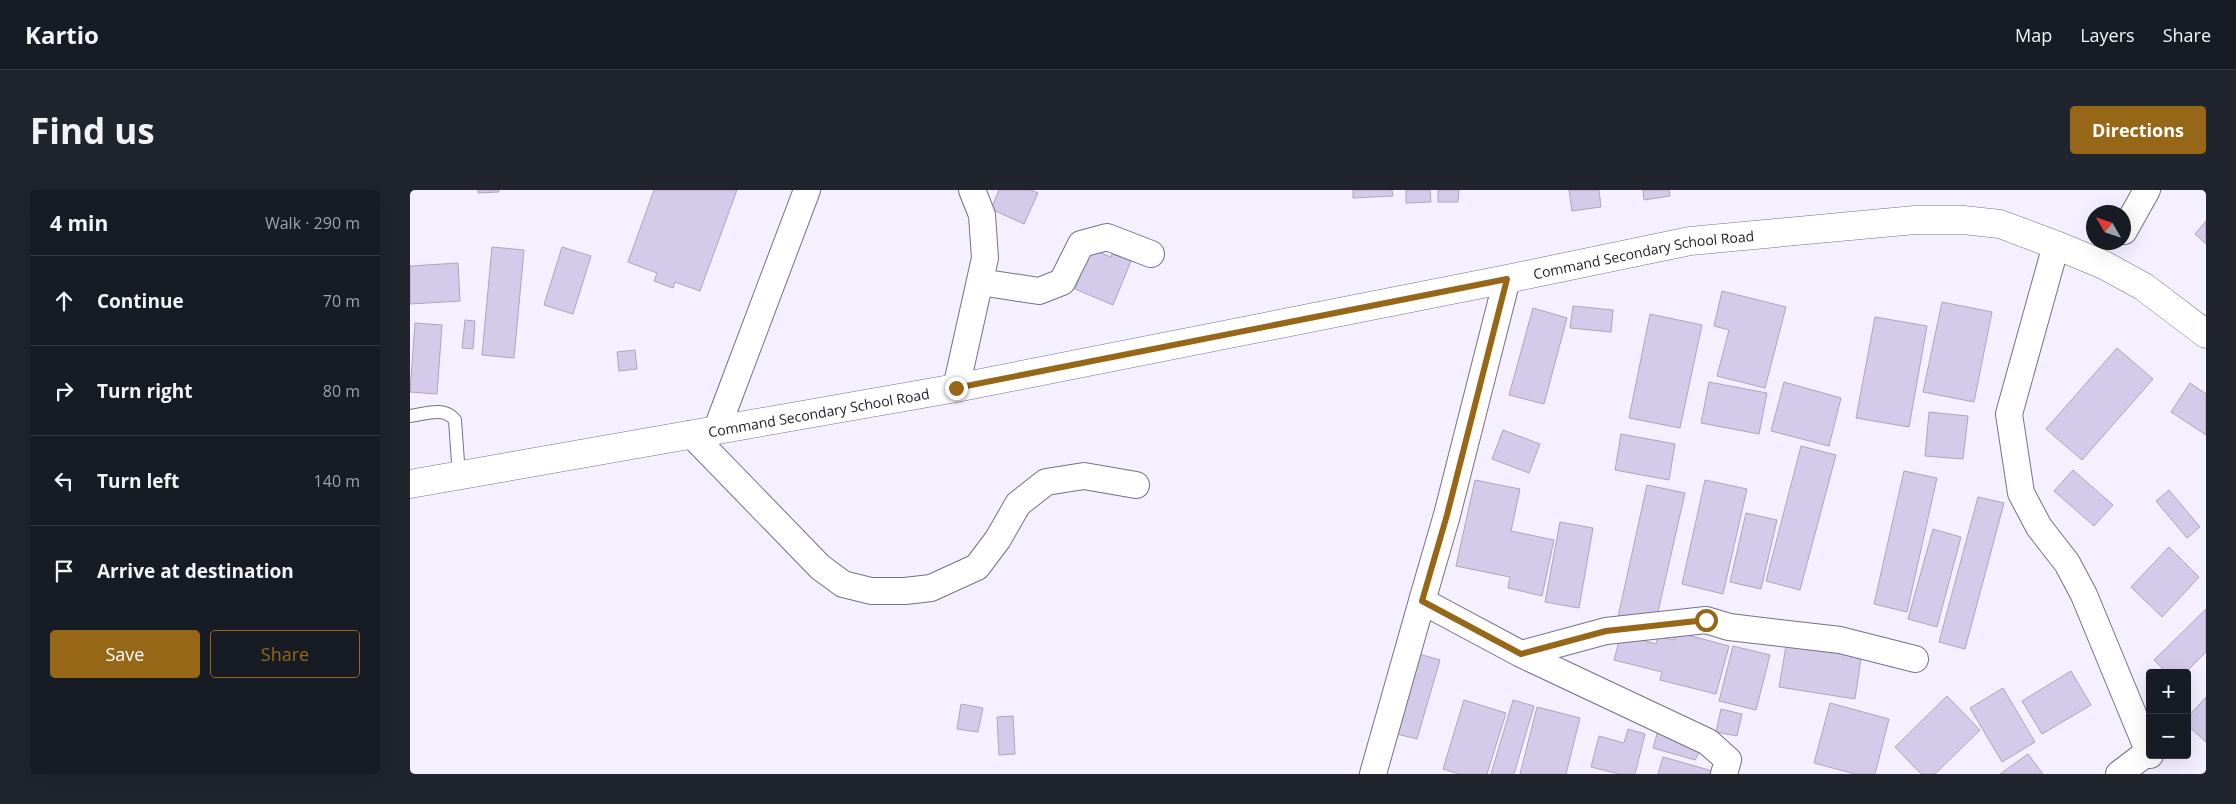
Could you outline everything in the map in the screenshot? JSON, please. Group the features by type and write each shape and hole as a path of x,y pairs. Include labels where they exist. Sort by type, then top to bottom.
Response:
{"main road":[{"name":"Command Secondary School Road","path":"410,484 956,388 1690,241 1916,220 1963,220 2000,224 2056,245 2111,254 2144,287 2206,334"}],"street":[{"path":"807,190 703,433 820,567 843,584 871,591 906,591 931,588 977,568 998,539 1018,504 1046,482 1084,476 1136,485"},
{"path":"956,388 985,258 982,215 972,190"},
{"path":"2131,219 2147,190"},
{"path":"980,282 1040,291 1062,282 1081,244 1107,237 1150,254"},
{"path":"2056,245 2009,414 2019,484 2021,493 2039,527 2067,563 2084,595 2146,747"},
{"path":"1373,774 1447,515 1507,279"},
{"path":"1422,601 1521,654 1708,742 1731,769"},
{"path":"1521,654 1606,631 1706,620 1729,626 1840,640 1916,659"},
{"path":"2119,774 2146,756"},
{"path":"2152,759 2161,774"}],"lane":[{"path":"410,416 443,411 450,414 455,420 459,476"}],"building":[{"path":"478,190 499,190 499,192 478,193"},
{"path":"654,190 737,190 700,291 675,282 673,288 654,281 657,273 628,262"},
{"path":"999,190 1031,190 1038,193 1024,224 991,209"},
{"path":"1353,190 1392,190 1393,196 1353,198"},
{"path":"1406,190 1430,190 1431,202 1406,203"},
{"path":"1438,190 1459,190 1458,202 1438,202"},
{"path":"1569,190 1599,190 1601,207 1572,211"},
{"path":"1643,190 1669,190 1670,196 1644,200"},
{"path":"2206,221 2206,244 2195,234"},
{"path":"492,247 524,250 514,358 482,355"},
{"path":"562,247 591,256 573,314 544,305"},
{"path":"1091,249 1111,257 1112,254 1131,261 1113,305 1075,289"},
{"path":"458,263 460,301 410,304 410,266"},
{"path":"1722,291 1786,307 1765,388 1717,376 1729,330 1714,326"},
{"path":"1942,302 1992,312 1974,402 1923,392"},
{"path":"1573,306 1613,310 1611,332 1570,328"},
{"path":"1533,308 1567,318 1544,404 1509,395"},
{"path":"1650,314 1702,325 1680,428 1629,418"},
{"path":"1875,317 1927,326 1909,427 1856,418"},
{"path":"465,320 475,321 473,349 462,348"},
{"path":"415,323 442,325 437,394 410,392"},
{"path":"2117,348 2153,379 2082,460 2046,429"},
{"path":"635,350 637,369 619,371 617,352"},
{"path":"1709,382 1767,393 1759,434 1701,423"},
{"path":"1784,382 1841,398 1829,446 1771,431"},
{"path":"2190,383 2206,394 2206,435 2171,412"},
{"path":"1929,412 1968,416 1963,459 1925,456"},
{"path":"1503,430 1540,444 1529,473 1492,459"},
{"path":"1621,434 1675,444 1669,480 1615,470"},
{"path":"1801,446 1836,455 1800,590 1766,581"},
{"path":"2073,470 2113,505 2094,526 2054,491"},
{"path":"1904,471 1937,478 1907,612 1874,604"},
{"path":"1475,480 1520,489 1511,531 1554,540 1542,596 1508,588 1510,577 1456,566"},
{"path":"1705,480 1747,489 1723,594 1682,584"},
{"path":"1647,485 1685,493 1655,625 1618,617"},
{"path":"2169,490 2200,527 2187,538 2156,501"},
{"path":"1978,497 2004,503 1965,649 1939,642"},
{"path":"1746,513 1777,520 1761,589 1730,582"},
{"path":"1560,522 1593,528 1579,608 1545,602"},
{"path":"1933,529 1961,537 1937,627 1908,619"},
{"path":"2169,547 2199,577 2162,617 2131,587"},
{"path":"2206,609 2206,652 2189,669 2163,669 2154,660"},
{"path":"1676,632 1729,646 1716,694 1660,680 1662,672 1614,660 1621,634 1656,644 1658,636 1674,640"},
{"path":"1787,640 1862,652 1855,699 1779,687"},
{"path":"1733,646 1770,655 1756,710 1719,701"},
{"path":"1412,652 1440,660 1417,739 1389,732"},
{"path":"2071,671 2091,705 2042,734 2022,701"},
{"path":"2003,688 2035,742 2002,762 1970,708"},
{"path":"1947,696 1980,730 1935,774 1921,774 1895,747"},
{"path":"2206,697 2206,742 2191,729 2191,714"},
{"path":"1464,700 1506,713 1487,774 1459,774 1443,769"},
{"path":"1513,700 1534,706 1514,774 1491,774"},
{"path":"1830,703 1889,719 1875,774 1855,774 1814,763"},
{"path":"961,704 983,708 978,732 957,729"},
{"path":"1537,707 1580,718 1566,774 1520,774"},
{"path":"1721,709 1742,714 1737,736 1716,732"},
{"path":"1013,716 1015,754 999,755 997,717"},
{"path":"1660,723 1704,745 1695,760 1653,748"},
{"path":"1628,729 1645,734 1635,774 1619,774 1591,767 1599,736 1624,743"},
{"path":"2028,754 2043,774 2000,774"},
{"path":"1663,757 1716,772 1716,774 1658,774"}],"route":[{"path":"956,388 1507,279 1447,515 1422,601 1521,654 1606,631 1706,620"}]}
